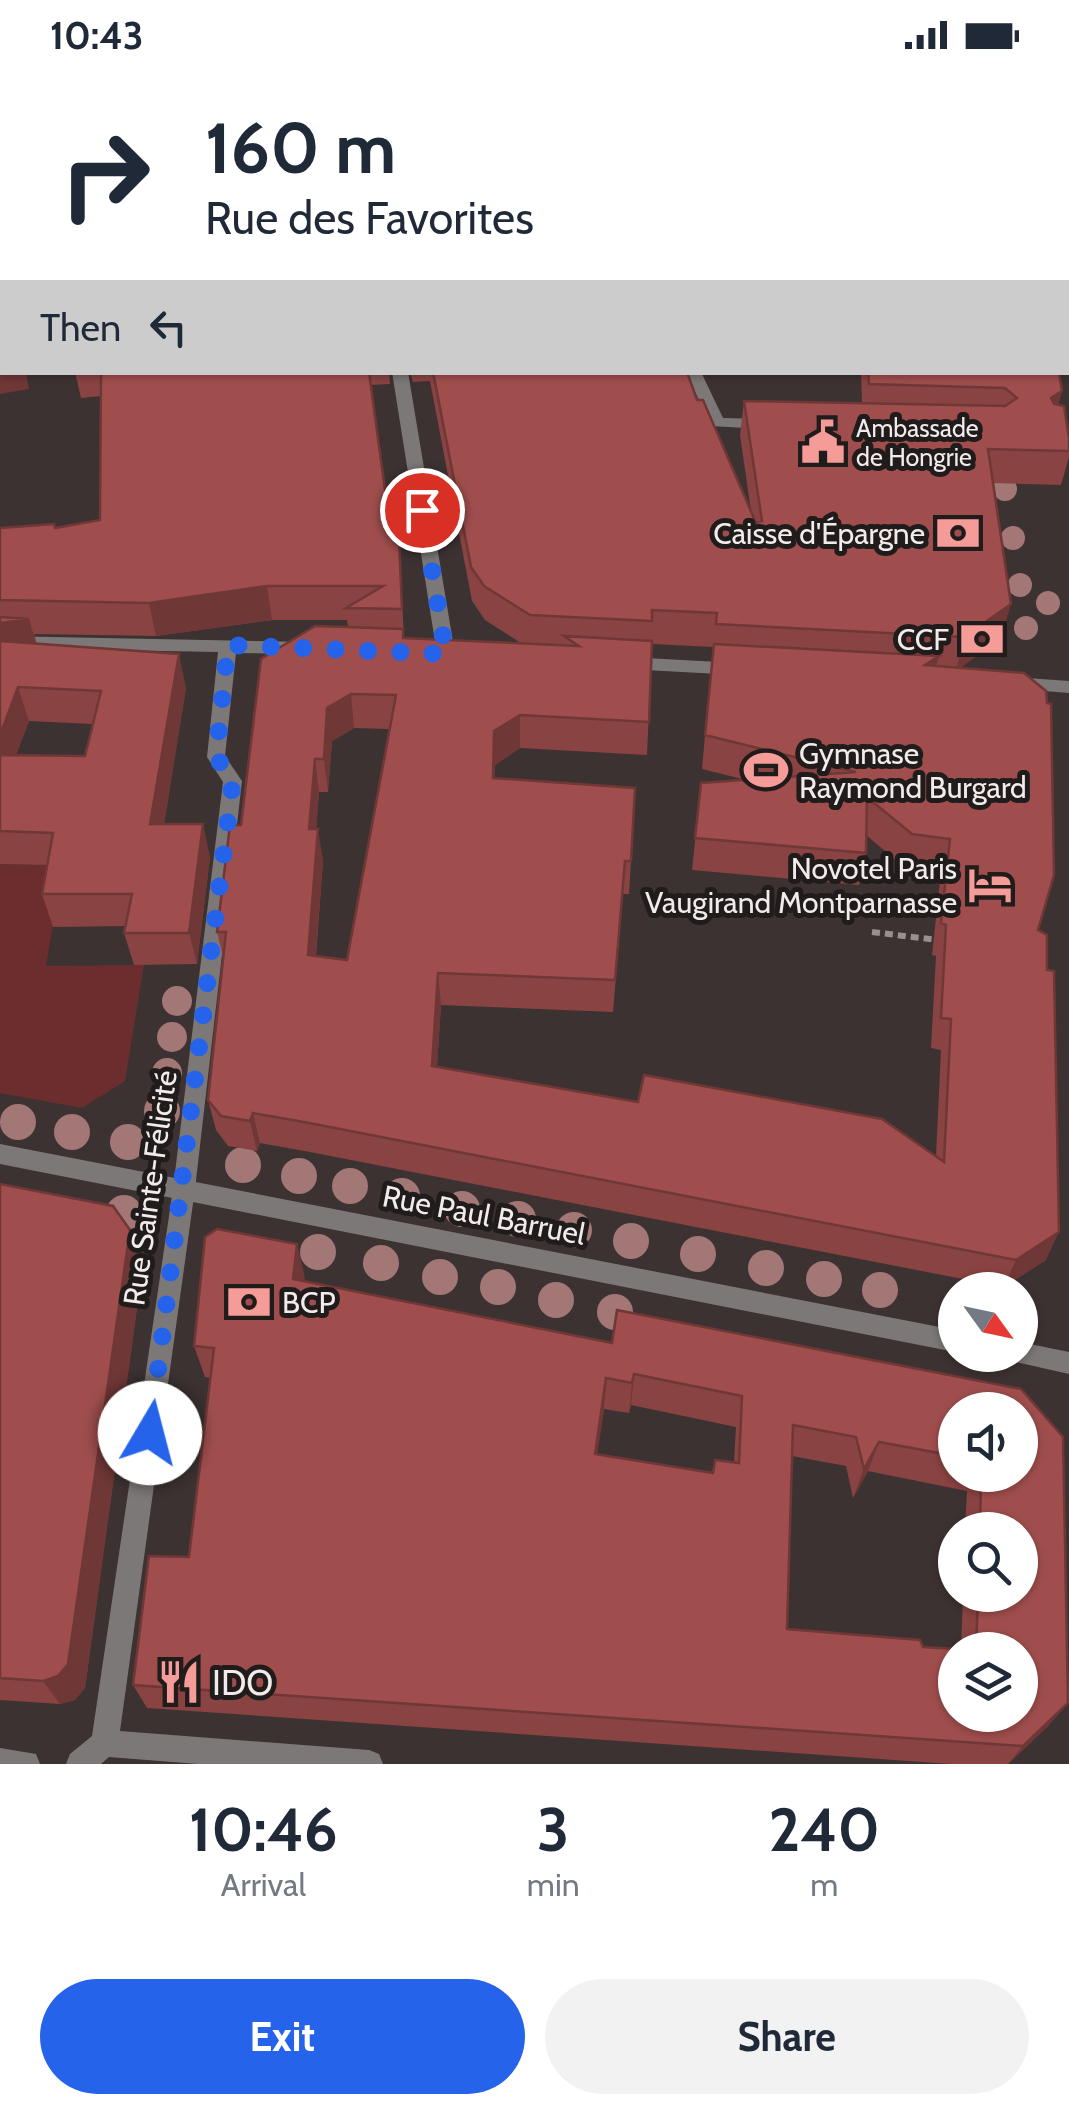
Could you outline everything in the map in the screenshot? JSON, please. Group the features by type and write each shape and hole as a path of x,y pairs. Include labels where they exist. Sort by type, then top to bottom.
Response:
{"street":[{"path":"400,375 446,654"},
{"path":"694,375 718,423 792,425"},
{"path":"0,642 332,650"},
{"name":"Rue Sainte-Félicité","path":"105,1743 184,1189 233,780 216,757 228,645"},
{"path":"603,662 760,670"},
{"path":"996,682 1069,686"},
{"name":"Rue Paul Barruel","path":"0,1154 938,1338"},
{"path":"1038,1357 1069,1363"},
{"path":"80,1764 105,1743 368,1764"},
{"path":"0,1762 26,1764"}],"path":[{"path":"859,869 938,879"},
{"path":"872,932 937,940"}],"shaded area":[{"path":"0,864 63,865 46,966 144,965 125,1081 82,1108 0,1093"}],"building":[{"path":"101,375 369,375 388,512 394,511 399,540 402,609 346,608 383,586 267,586 149,603 0,600 0,528 54,524 55,528 100,520"},
{"path":"434,375 688,375 697,400 703,400 756,523 762,521 744,401 1005,406 1017,398 1005,388 869,384 868,375 1059,375 1062,391 1051,398 1054,404 1064,406 1069,451 988,449 1011,604 964,637 716,624 717,613 652,610 652,621 530,615 484,586 471,567"},
{"path":"0,617 29,619 0,623"},
{"path":"315,626 403,629 403,638 579,646 564,636 652,641 649,722 520,715 494,731 493,778 635,788 631,861 625,861 615,980 438,973 432,1066 638,1102 644,1075 882,1119 944,1162 951,1019 941,1018 946,925 941,923 950,839 912,834 867,797 866,853 695,838 701,783 856,772 705,735 714,644 939,656 925,665 1024,673 1046,691 1047,703 1051,704 1054,875 1038,930 1047,935 1047,970 1054,971 1059,1232 1016,1260 304,1122 253,1113 250,1121 221,1116 208,1100 226,932 217,932 230,825 241,825 261,659","holes":["351,694 396,695 347,960 308,955 318,829 309,829 315,759 324,759 327,708"]},
{"path":"0,641 179,654 150,824 203,824 189,933 124,933 132,894 42,894 53,833 0,831 0,755 85,756 101,691 18,687 0,735"},
{"path":"0,1184 113,1206 130,1230 68,1664 58,1676 43,1681 0,1678"},
{"path":"217,1229 297,1244 293,1279 612,1343 617,1310 1021,1389 1024,1392 938,1392 938,1453 879,1442 864,1469 856,1437 793,1425 787,1629 920,1640 923,1647 938,1648 938,1732 1038,1732 1023,1746 133,1685 149,1556 189,1557 214,1348 194,1346 205,1237","holes":["634,1374 742,1396 739,1463 715,1460 713,1473 595,1454 606,1378 632,1383"]},
{"path":"1038,1408 1063,1437 1068,1703 1038,1732 1038,1632 977,1632 977,1612 1038,1612 1038,1512 980,1512 981,1492 1038,1492"}],"place":[{"name":"Ambassade de Hongrie","path":"823,442"},
{"name":"Caisse d'Épargne","path":"958,533"},
{"name":"CCF","path":"982,639"},
{"name":"Gymnase Raymond Burgard","path":"766,770"},
{"name":"Novotel Paris Vaugirand Montparnasse","path":"990,885"},
{"name":"BCP","path":"249,1302"},
{"name":"IDO","path":"179,1682"}],"route":[{"path":"150,1433 187,1166 233,780 216,757 228,645 446,654 422,510"}]}
